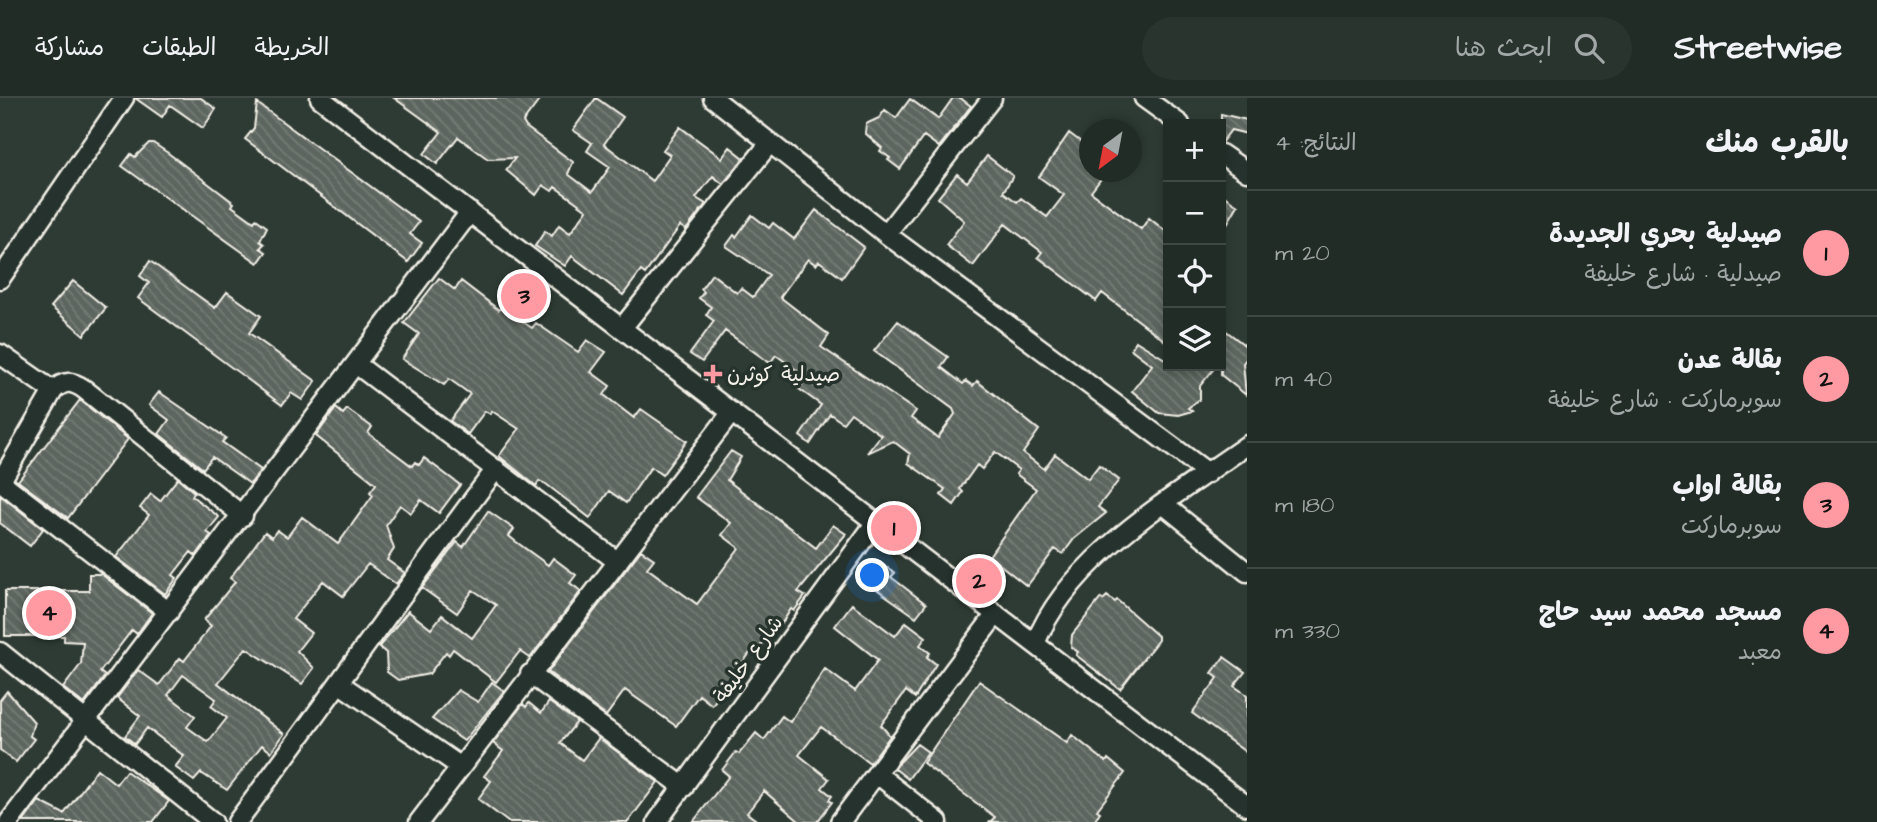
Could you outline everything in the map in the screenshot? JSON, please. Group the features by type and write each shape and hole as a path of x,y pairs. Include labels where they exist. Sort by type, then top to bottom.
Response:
{"street":[{"path":"0,279 124,98"},
{"path":"320,98 1247,806"},
{"path":"713,98 886,234 1208,473"},
{"path":"886,234 992,98"},
{"path":"1144,98 1173,119"},
{"path":"622,328 769,144"},
{"path":"1226,157 1247,173"},
{"path":"9,822 243,516 470,212"},
{"path":"0,354 54,391"},
{"path":"356,364 618,562"},
{"path":"169,612 1,481 54,391 61,383 77,384 243,516"},
{"path":"419,822 732,412"},
{"path":"1035,644 1045,617 1099,556 1163,504 1247,445"},
{"path":"237,822 340,684 391,607 496,469"},
{"path":"1163,504 1247,572"},
{"name":"شارع خليفة","path":"657,822 876,522"},
{"path":"840,822 996,614"},
{"path":"0,652 213,822"},
{"path":"530,674 684,786"},
{"path":"340,684 461,767"},
{"path":"877,774 938,822"}],"building":[{"path":"135,98 201,98 216,109 203,128 170,105 162,117"},
{"path":"394,98 541,98 523,122 573,162 568,174 592,192 610,167 587,151 592,143 573,130 596,98 623,117 604,144 652,181 670,155 663,150 680,127 722,158 730,147 744,158 723,184 713,176 696,198 706,204 686,230 680,226 645,274 641,271 623,295 572,256 565,266 535,246 545,231 552,236 559,225 570,233 587,210 555,187 552,191 543,185 536,195 506,170 515,158 488,159 458,137 437,164 424,154 441,132"},
{"path":"953,98 960,98 971,106 939,147 924,136 900,169 888,160 890,158 880,151 882,148 865,133 866,124 879,118 885,110 896,118 910,99 938,119"},
{"path":"257,103 419,222 410,234 422,243 408,262 245,139 254,128"},
{"path":"1221,114 1247,120 1247,134 1231,130 1226,136 1226,119 1221,119"},
{"path":"1069,133 1079,140 1079,182 1098,182 1091,192 1141,229 1149,218 1163,229 1163,339 1102,293 1096,301 1038,257 1042,252 1005,224 973,266 946,245 964,221 938,198 957,174 967,182 987,156 1013,176 1003,192 1017,202 1021,198 1047,217 1064,195 1039,177"},
{"path":"149,143 168,153 234,203 232,206 254,222 256,219 267,227 260,241 264,244 260,248 266,252 258,263 122,166 131,154 135,157"},
{"path":"1226,197 1238,205 1226,225"},
{"path":"816,210 864,247 842,278 819,261 816,265 808,259 780,297 829,335 821,347 916,411 911,418 938,438 955,414 953,409 874,351 898,321 948,357 941,367 963,384 966,381 973,386 977,381 1039,430 1023,453 1044,469 1055,454 1088,479 1099,465 1119,480 1098,507 1106,513 1074,539 1063,554 1055,549 1027,586 989,556 1036,489 1016,474 1019,470 995,452 982,469 977,465 960,489 963,492 954,505 941,495 945,489 908,463 910,454 893,441 867,453 881,435 851,413 843,423 830,414 810,444 800,436 821,405 799,389 807,378 776,355 770,363 725,331 702,362 690,354 714,321 706,315 711,307 699,298 704,292 701,289 712,274 737,293 741,288 753,297 769,275 726,246 734,235 736,237 752,215 769,228 773,223 794,239"},
{"path":"150,261 215,308 227,292 261,316 249,333 316,381 302,400 291,393 282,405 138,298 149,283 140,276"},
{"path":"439,278 455,290 461,281 499,310 501,307 532,328 536,323 578,352 587,340 606,352 591,372 610,386 604,395 634,418 641,409 687,441 662,475 651,467 626,503 609,491 590,518 546,484 539,481 536,486 499,456 519,429 492,411 490,414 485,411 468,434 450,421 470,394 449,379 444,385 402,359 419,334 404,323"},
{"path":"73,281 106,308 84,335 51,307"},
{"path":"1226,331 1247,347 1247,358 1243,363 1246,395 1221,375 1221,371 1226,371"},
{"path":"1136,341 1163,358 1163,371 1212,371 1200,386 1200,399 1188,408 1192,411 1178,415 1159,413 1132,391 1152,365 1131,349"},
{"path":"159,392 226,438 222,442 261,470 250,484 212,457 203,469 159,434 169,420 149,405"},
{"path":"80,400 128,439 68,518 18,481"},
{"path":"336,408 343,414 347,409 372,427 368,433 412,466 415,462 419,465 424,458 460,485 439,513 421,500 411,513 400,505 386,525 394,549 387,560 405,573 396,584 368,564 343,596 323,581 293,619 311,633 297,651 314,668 302,684 246,648 218,683 284,734 271,752 262,745 227,790 201,773 194,781 175,767 184,756 147,728 135,744 125,736 140,716 117,698 138,670 159,685 180,658 184,661 211,626 204,620 235,582 230,578 265,532 272,537 277,530 287,537 302,517 338,544 373,495 370,492 376,484 316,436","holes":["183,675 216,699 211,706 227,718 208,742 187,727 195,716 168,695"]},
{"path":"731,451 741,457 727,480 816,548 833,525 846,534 798,592 805,596 794,611 791,609 782,623 779,621 759,648 755,646 712,705 699,695 676,726 625,690 606,716 548,672 641,550 654,559 647,568 697,604 739,548 722,535 731,523 696,497"},
{"path":"178,478 194,492 192,496 219,517 207,532 211,535 196,556 191,552 173,575 177,578 165,594 116,557 149,515 140,508 151,494 160,501"},
{"path":"0,495 43,529 30,546 0,523"},
{"path":"488,511 514,529 509,536 548,565 553,558 576,575 570,583 581,591 530,658 520,651 496,682 453,649 449,655 446,652 429,674 398,680 387,672 386,653 379,647 408,611 431,629 442,615 472,638 496,605 473,590 457,613 422,588 457,542 463,547"},
{"path":"882,564 895,573 891,577 926,604 916,617 868,583"},
{"path":"89,574 101,574 152,613 137,634 132,630 100,672 105,676 84,704 63,688 81,664 83,642 64,641 64,636 5,636 5,591 89,591"},
{"path":"1107,596 1115,602 1117,600 1158,636 1158,640 1120,689 1076,655 1078,652 1071,647 1072,635 1101,598 1103,600"},
{"path":"852,604 895,636 906,622 926,637 920,645 930,653 927,657 936,664 915,698 906,691 881,725 890,736 870,763 821,727 799,755 829,779 822,788 832,796 829,800 832,802 817,822 800,822 764,791 747,813 759,822 693,822 729,776 722,770 736,752 739,754 756,733 764,740 782,716 790,722 825,669 855,691 878,660 835,626"},
{"path":"1224,657 1245,672 1234,686 1247,695 1247,753 1192,713 1218,678 1212,673"},
{"path":"979,681 1067,743 1072,735 1106,762 1108,759 1125,773 1097,810 1100,812 1093,822 990,822 995,817 923,763"},
{"path":"492,682 504,691 464,741 432,719 458,690 478,702"},
{"path":"7,691 34,722 30,736 34,739 16,762 0,750 0,700"},
{"path":"549,702 577,722 560,743 582,760 599,738 658,782 628,822 508,822 478,799 491,781 484,776 503,751 493,743 523,704 526,707 529,703 541,713"},
{"path":"917,744 928,752 908,779 894,768"},
{"path":"97,769 116,784 126,771 169,801 153,822 23,822 39,801 64,814"}],"place":[{"name":"بقالة اواب","path":"524,296"},
{"name":"صيدلية كوثرن","path":"713,374"},
{"name":"صيدلية بحري الجديدة","path":"894,528"},
{"name":"بقالة عدن","path":"979,581"},
{"name":"مسجد محمد سيد حاج","path":"49,613"}]}
